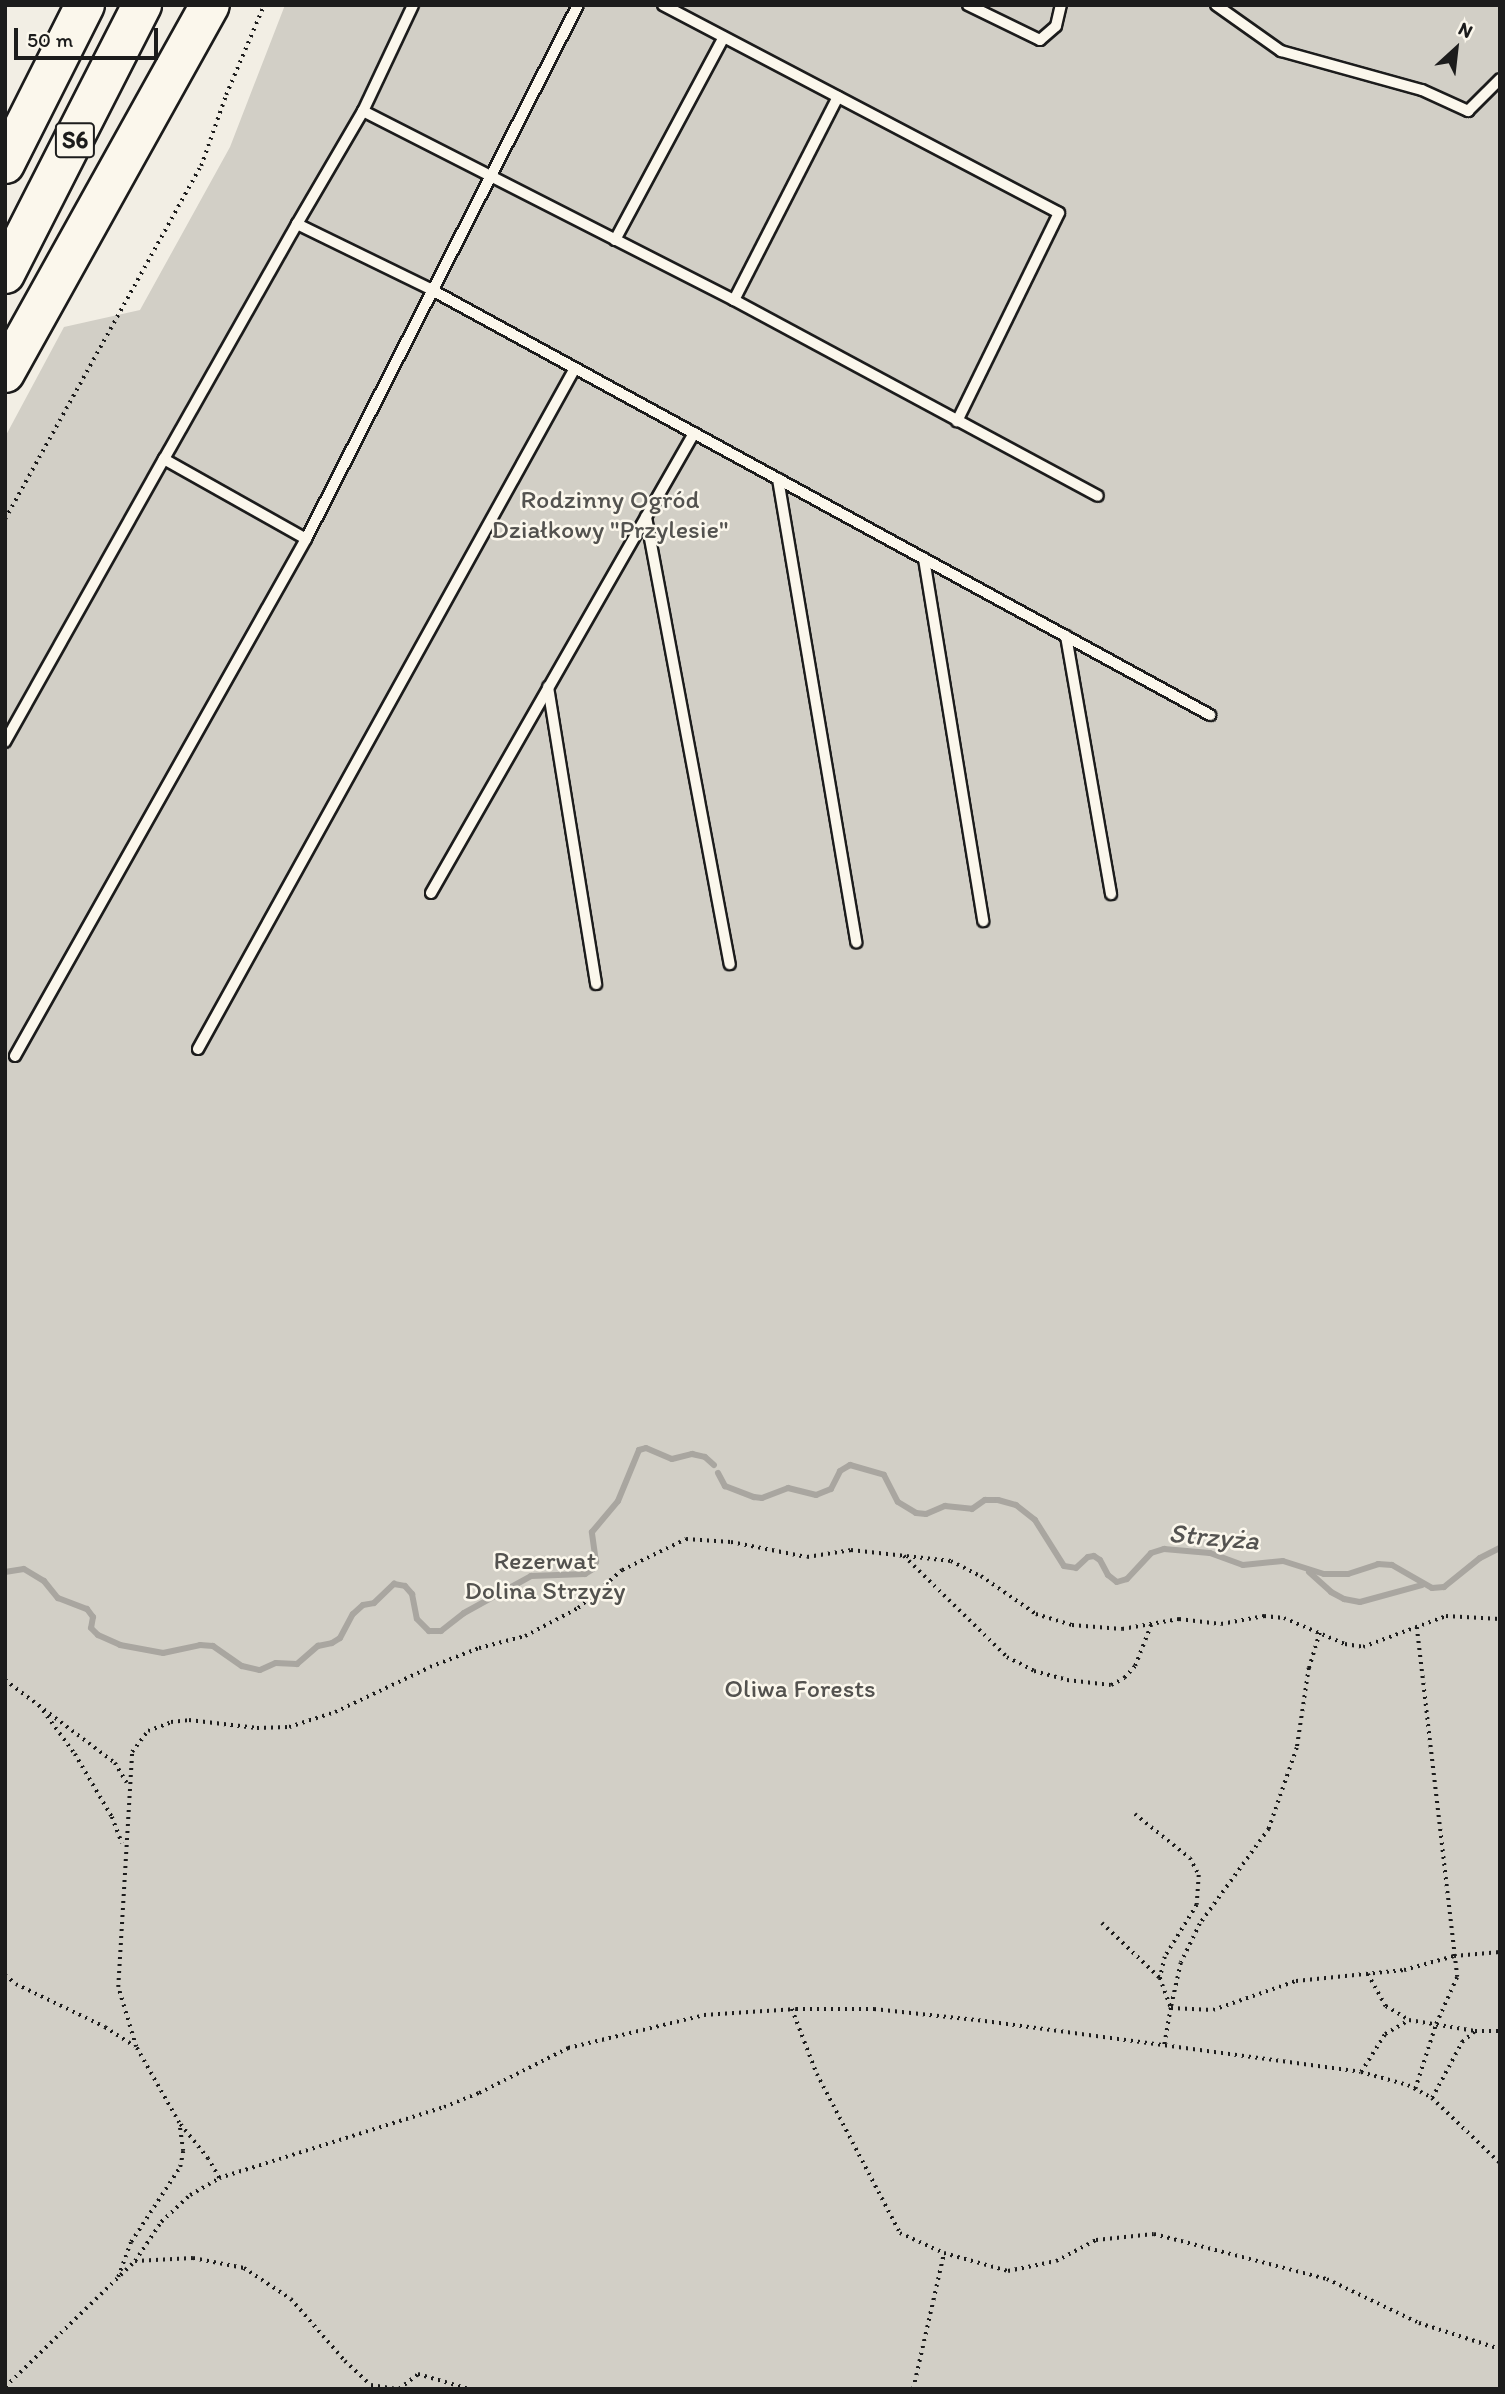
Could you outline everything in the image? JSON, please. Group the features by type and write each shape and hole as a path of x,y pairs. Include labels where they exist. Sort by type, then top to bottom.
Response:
{"highway":[{"name":"S6","path":"5,164 85,5"},
{"name":"S6","path":"5,274 142,5"},
{"path":"5,373 210,5"}],"lane":[{"path":"5,742 363,111 413,5"},
{"path":"15,1056 306,538 430,289 578,5"},
{"path":"663,5 1059,213 957,421"},
{"path":"968,5 1040,40 1056,26 1061,5"},
{"path":"1216,5 1281,51 1422,90 1468,111 1500,79"},
{"path":"615,240 724,37"},
{"path":"734,300 838,97"},
{"path":"363,111 492,174 734,300 1098,496"},
{"path":"297,225 430,289 1210,715"},
{"path":"198,1049 575,368"},
{"path":"431,893 694,433"},
{"path":"164,459 306,538"},
{"path":"778,479 856,942"},
{"path":"646,517 730,964"},
{"path":"924,559 982,921"},
{"path":"1066,636 1111,894"},
{"path":"548,687 596,984"}],"path":[{"path":"5,519 201,166 226,95 264,5"},
{"path":"219,2178 208,2159 179,2123 136,2047 118,1987 128,1785 132,1752 148,1731 189,1720 257,1728 289,1727 335,1712 479,1647 525,1636 578,1608 622,1570 686,1539 731,1542 807,1557 851,1550 951,1561 981,1576 1036,1614 1072,1625 1122,1629 1178,1619 1221,1624 1264,1616 1284,1618 1363,1647 1446,1616 1500,1619"},
{"path":"902,1554 1007,1657 1034,1671 1067,1680 1111,1685 1124,1678 1135,1666 1151,1625"},
{"path":"1415,2089 1436,2024 1457,1977 1416,1625"},
{"path":"1164,2047 1181,1963 1200,1924 1269,1829 1297,1748 1309,1668 1321,1633"},
{"path":"5,1680 115,1763 128,1785"},
{"path":"39,1705 75,1754 112,1817 124,1847"},
{"path":"1135,1814 1190,1858 1199,1875 1196,1905 1165,1956 1160,1978"},
{"path":"1102,1923 1160,1978 1171,2008"},
{"path":"1171,2008 1213,2010 1296,1980 1404,1970 1454,1956 1498,1952 1500,1959"},
{"path":"1368,1974 1386,2006 1409,2020 1475,2031 1500,2031"},
{"path":"5,1975 16,1984 105,2027 136,2047"},
{"path":"792,2009 817,2074 900,2233 944,2253 1008,2271 1056,2261 1096,2240 1154,2234 1327,2278 1419,2323 1500,2349"},
{"path":"5,2387 135,2260 161,2222 190,2195 219,2178 444,2107 479,2093 568,2048 704,2015 792,2009 888,2011 985,2021 1361,2072 1415,2089 1432,2098 1500,2163"},
{"path":"1361,2072 1385,2034 1409,2020"},
{"path":"1432,2098 1462,2042 1475,2031"},
{"path":"117,2278 131,2242 180,2167 183,2151 179,2123"},
{"path":"913,2389 944,2253"},
{"path":"135,2260 193,2258 244,2268 291,2299 345,2361 372,2385 398,2389 418,2374 469,2389"}],"green space":[{"name":"Oliwa Forests","path":"285,5 1500,5 1500,2389 5,2389 5,437 64,327 140,310 230,147"}],"waterway":[{"name":"Strzyża","path":"5,1572 24,1569 44,1581 58,1598 87,1609 93,1617 91,1628 98,1635 120,1645 163,1653 200,1645 213,1646 242,1666 260,1670 276,1663 297,1664 318,1646 340,1638 353,1614 363,1605 374,1603 394,1584 405,1586 412,1594 417,1619 429,1631 441,1631 464,1613 531,1576 585,1574 593,1569 596,1562 592,1532 618,1501 639,1450 646,1448 672,1459 692,1454 705,1457 714,1465"},
{"name":"Strzyża","path":"718,1473 725,1486 754,1497 762,1498 788,1488 816,1495 831,1489 840,1471 850,1465 884,1475 898,1502 916,1513 926,1514 945,1506 972,1509 985,1500 998,1500 1016,1505 1035,1520 1064,1566 1076,1568 1088,1557 1094,1556 1100,1560 1108,1575 1117,1582 1127,1579 1151,1553 1164,1549 1210,1553 1243,1565 1283,1561 1324,1574 1348,1574 1378,1564 1392,1565 1432,1588 1444,1587 1480,1558 1500,1548"},
{"path":"1309,1572 1331,1592 1344,1599 1360,1602 1422,1585"}],"park label":[{"name":"Rodzinny Ogród Działkowy \"Przylesie\"","path":"610,515"},
{"name":"Rezerwat Dolina Strzyży","path":"545,1576"}]}
